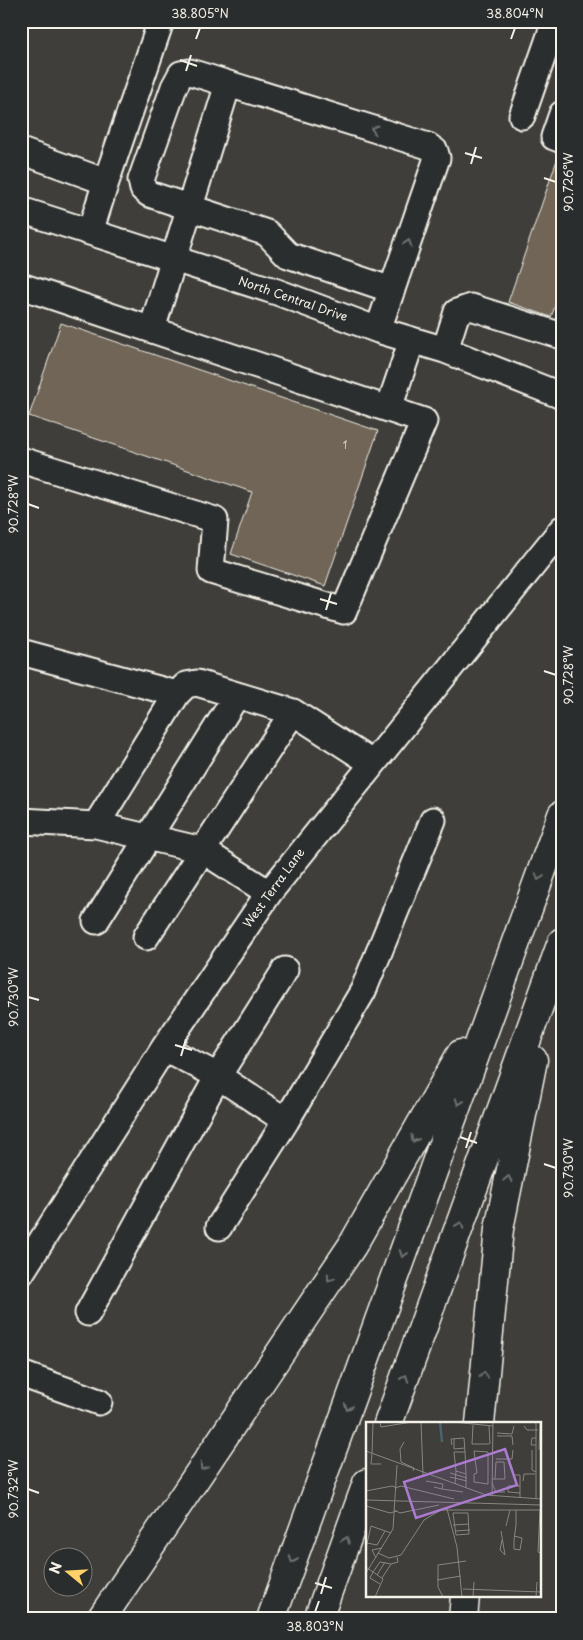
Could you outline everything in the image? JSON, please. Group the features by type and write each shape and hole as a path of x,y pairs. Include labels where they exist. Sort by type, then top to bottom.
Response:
{"highway":[{"path":"271,1619 562,815"},
{"path":"389,1422 562,942"},
{"path":"101,1619 352,1246 454,1068 511,957"},
{"path":"480,1422 491,1289 499,1229 524,1112 544,990"},
{"path":"318,1619 366,1486"},
{"path":"463,1619 465,1598"}],"street":[{"path":"90,232 161,21"},
{"path":"522,116 555,21"},
{"path":"378,330 392,290 437,158 435,151 428,146 190,72 181,74 174,87 141,180 142,189 150,194 267,233 288,256 392,290"},
{"path":"152,329 228,84"},
{"path":"562,114 554,137 562,140"},
{"path":"21,151 106,182"},
{"name":"North Central Drive","path":"21,210 277,292 378,330 445,350 562,396"},
{"path":"277,292 288,256"},
{"path":"21,286 389,408 424,422 344,611 211,571 215,520 21,460"},
{"path":"445,350 457,312 471,307 562,336"},
{"path":"389,408 412,340"},
{"name":"West Terra Lane","path":"21,1273 164,1048 269,893 562,529"},
{"path":"21,652 177,694"},
{"path":"96,825 177,694 186,684 197,683 293,712 372,763"},
{"path":"96,921 237,695"},
{"path":"146,938 293,712"},
{"path":"219,1227 286,1121 363,991 433,820"},
{"path":"21,821 96,825 202,850 269,893"},
{"path":"88,1313 218,1076 285,970"},
{"path":"164,1048 218,1076 286,1121"},
{"path":"21,1374 99,1402"}],"building":[{"path":"559,154 562,154 562,287 551,317 508,302"},
{"path":"61,323 378,431 325,586 231,554 252,492 29,416"}]}
